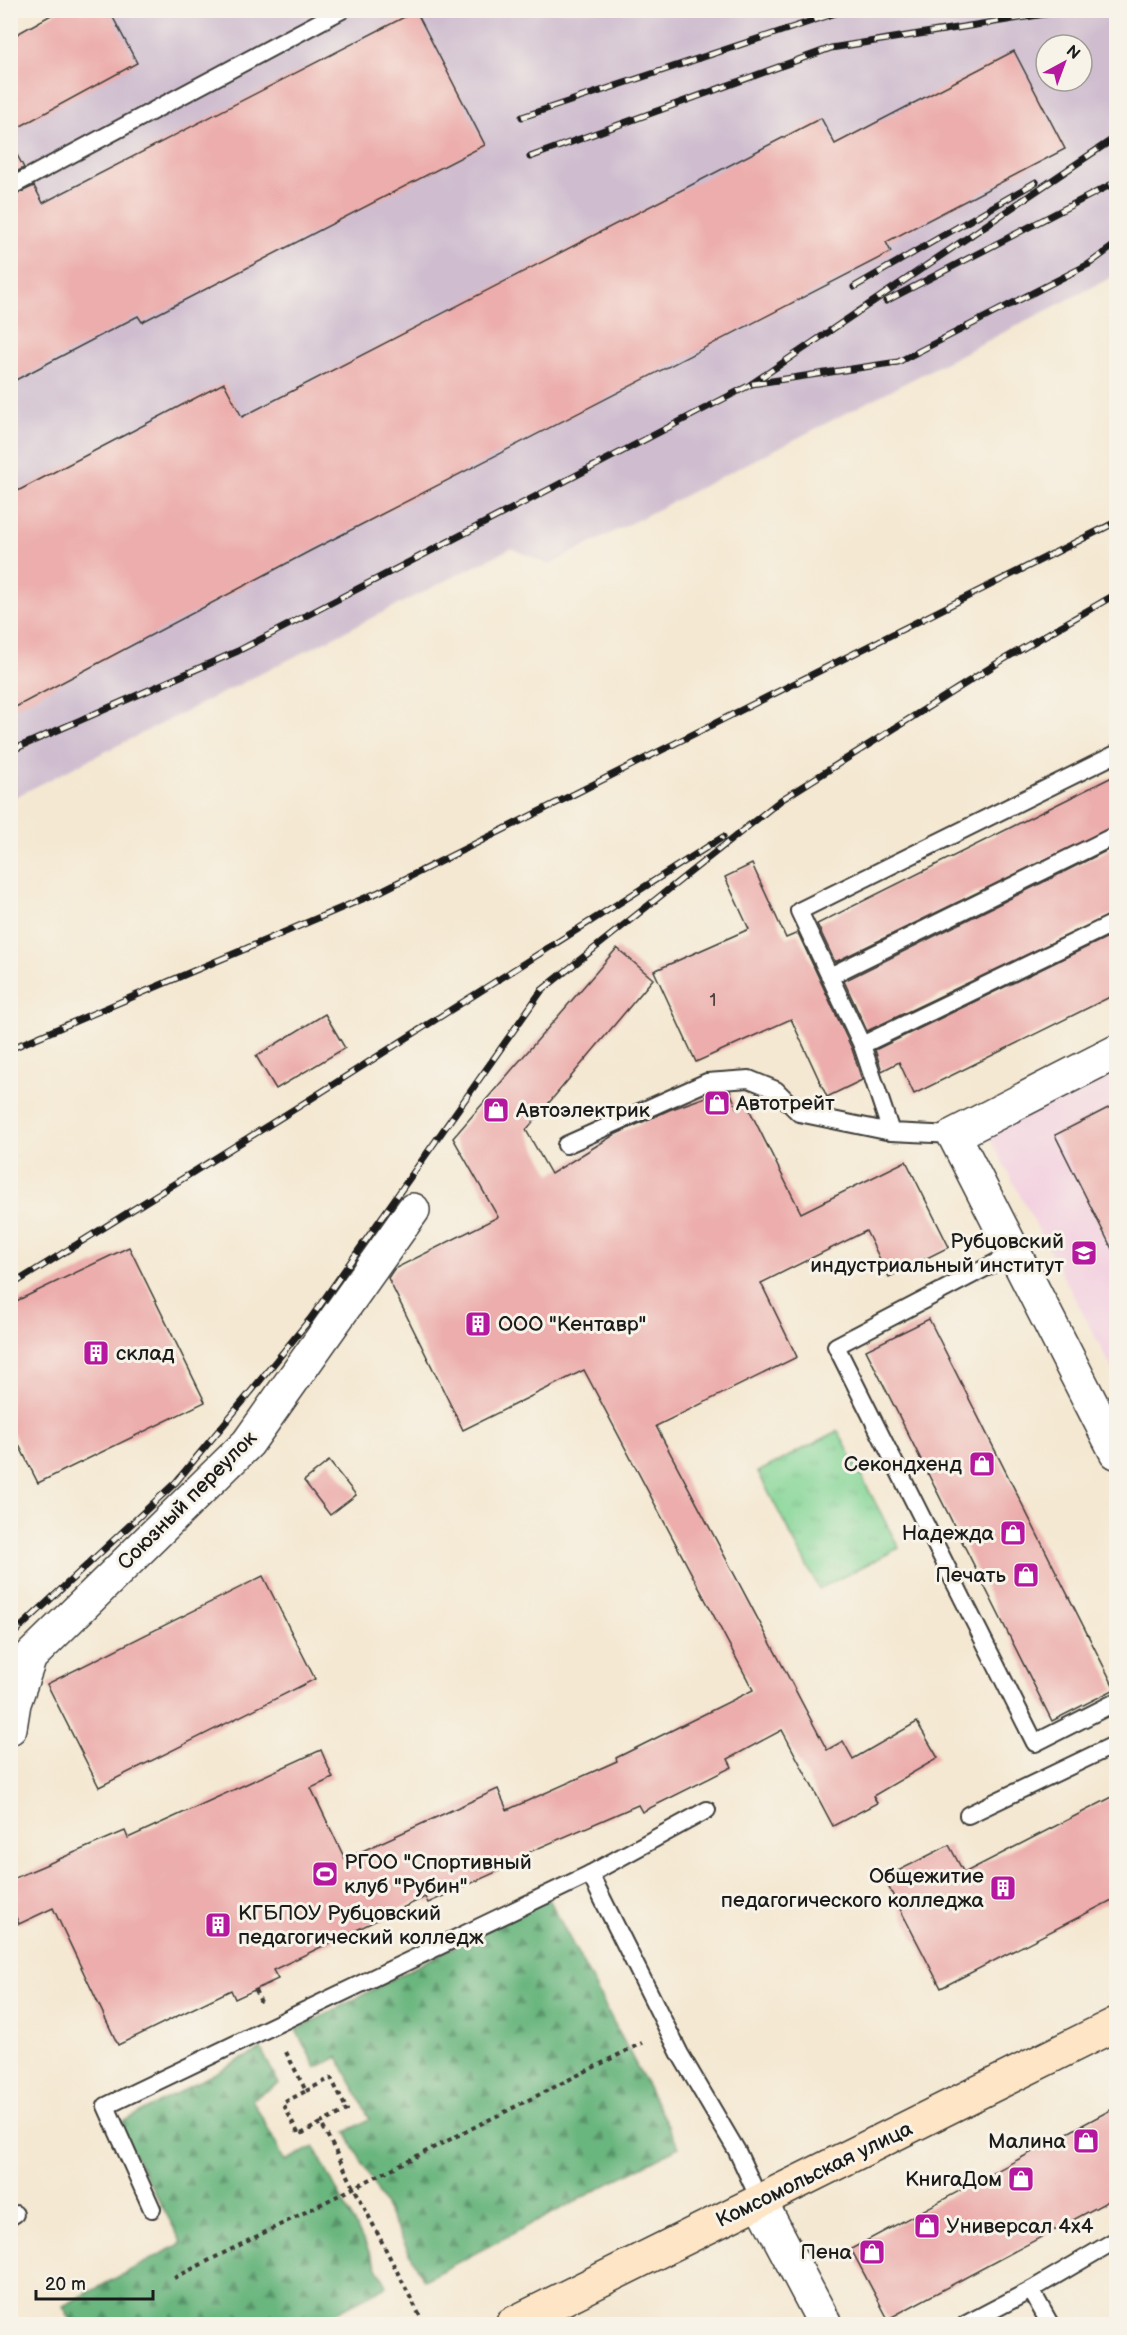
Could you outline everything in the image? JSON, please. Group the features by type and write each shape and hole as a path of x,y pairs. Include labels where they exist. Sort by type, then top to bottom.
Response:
{"main road":[{"name":"Комсомольская улица","path":"512,2325 1116,2024"}],"street":[{"path":"1115,1448 954,1135 1116,1052"},
{"name":"Союзный переулок","path":"10,1728 14,1703 30,1657 248,1443 413,1210"},
{"path":"760,2201 825,2325"}],"lane":[{"path":"10,188 342,10"},
{"path":"891,1132 862,1045 799,911 1116,754"},
{"path":"830,976 1116,836"},
{"path":"862,1045 1116,922"},
{"path":"566,1145 707,1082 749,1079 776,1090 799,1113 891,1132 954,1135"},
{"path":"1014,1253 836,1346 1035,1743 1116,1702"},
{"path":"968,1815 1116,1744"},
{"path":"152,2209 106,2106 590,1874 707,1810"},
{"path":"590,1874 668,2030 737,2151 760,2201"},
{"path":"966,2325 1032,2290 1116,2240"},
{"path":"1032,2290 1050,2325"}],"path":[{"path":"255,1990 306,2091"},
{"path":"174,2278 668,2030"},
{"path":"331,2078 347,2110 299,2135 283,2103 306,2091 331,2078"},
{"path":"321,2123 424,2325"}],"shaded area":[{"path":"60,10 1116,11 1116,275 549,565 511,548 11,799 11,38"},
{"name":"Рубцовский индустриальный институт","path":"1116,1066 1116,1376 985,1129"}],"green space":[{"path":"838,1431 899,1548 819,1589 758,1472"},
{"path":"548,1897 679,2147 424,2280 346,2132 370,2119 338,2057 316,2068 296,2030"},
{"path":"261,2049 279,2084 252,2099 285,2161 314,2147 387,2286 314,2324 73,2324 63,2306 182,2243 118,2124"}],"building":[{"path":"60,10 109,10 137,63 10,132 10,38"},
{"path":"416,11 485,145 142,322 138,316 10,383 10,197 34,186 43,203"},
{"path":"1014,51 1065,149 886,242 891,252 312,550 10,710 10,495 224,383 242,417 821,118 835,144"},
{"path":"10,142 24,168 10,175"},
{"path":"1116,775 1116,825 835,962 817,924"},
{"path":"1116,846 1116,912 867,1031 844,981"},
{"path":"752,864 786,938 798,933 852,1049 862,1080 827,1097 791,1019 696,1062 654,971 749,929 725,877"},
{"path":"1116,933 1116,994 914,1094 899,1062 882,1071 875,1050"},
{"path":"617,948 653,979 526,1130 551,1174 614,1135 669,1110 720,1092 730,1091 737,1108 747,1105 801,1213 906,1161 949,1247 889,1277 866,1231 761,1283 797,1357 656,1426 827,1750 843,1741 853,1759 917,1722 938,1758 873,1796 877,1803 833,1826 782,1730 728,1759 732,1767 642,1812 638,1805 527,1853 529,1857 428,1903 425,1897 273,1970 278,1979 235,1999 231,1990 118,2045 53,1908 19,1924 10,1903 10,1880 125,1831 128,1838 321,1750 333,1778 311,1788 345,1859 498,1789 507,1810 617,1761 616,1758 753,1690 584,1370 463,1430 388,1278 394,1269 498,1217 453,1138"},
{"path":"325,1014 345,1048 276,1089 256,1056"},
{"path":"1116,1104 1116,1257 1055,1135"},
{"name":"склад","path":"129,1247 205,1402 38,1483 10,1427 10,1304"},
{"path":"929,1319 1115,1689 1052,1721 866,1350"},
{"path":"329,1461 356,1495 330,1515 304,1481"},
{"path":"263,1576 315,1679 99,1787 47,1684"},
{"name":"Общежитие педагогического колледжа","path":"1116,1795 1116,1898 941,1988 884,1878 949,1845 964,1873"},
{"path":"1116,2107 1116,2197 888,2319 851,2249"}],"railway":[{"path":"522,117 845,10"},
{"path":"530,157 831,48 1070,10"},
{"path":"10,751 238,651 750,385 1116,137"},
{"path":"854,287 1036,182"},
{"path":"886,301 1116,182"},
{"path":"752,384 898,362 1089,264 1116,244"},
{"path":"10,1049 379,892 1116,522"},
{"path":"10,1637 176,1482 249,1394 311,1318 542,990 781,800 1001,661 1116,594"},
{"path":"10,1286 301,1105 723,837"}],"place":[{"name":"Автотрейт","path":"717,1103"},
{"name":"Автоэлектрик","path":"496,1110"},
{"name":"Рубцовский индустриальный институт","path":"1084,1253"},
{"name":"ООО \"Кентавр\"","path":"478,1324"},
{"name":"склад","path":"96,1353"},
{"name":"Секондхенд","path":"982,1464"},
{"name":"Надежда","path":"1013,1533"},
{"name":"Печать","path":"1026,1575"},
{"name":"РГОО \"Спортивный клуб \"Рубин\"","path":"325,1874"},
{"name":"Общежитие педагогического колледжа","path":"1003,1888"},
{"name":"КГБПОУ Рубцовский педагогический колледж","path":"218,1925"},
{"name":"Малина","path":"1086,2141"},
{"name":"КнигаДом","path":"1021,2179"},
{"name":"Универсал 4x4","path":"927,2226"},
{"name":"Пена","path":"872,2252"}]}
